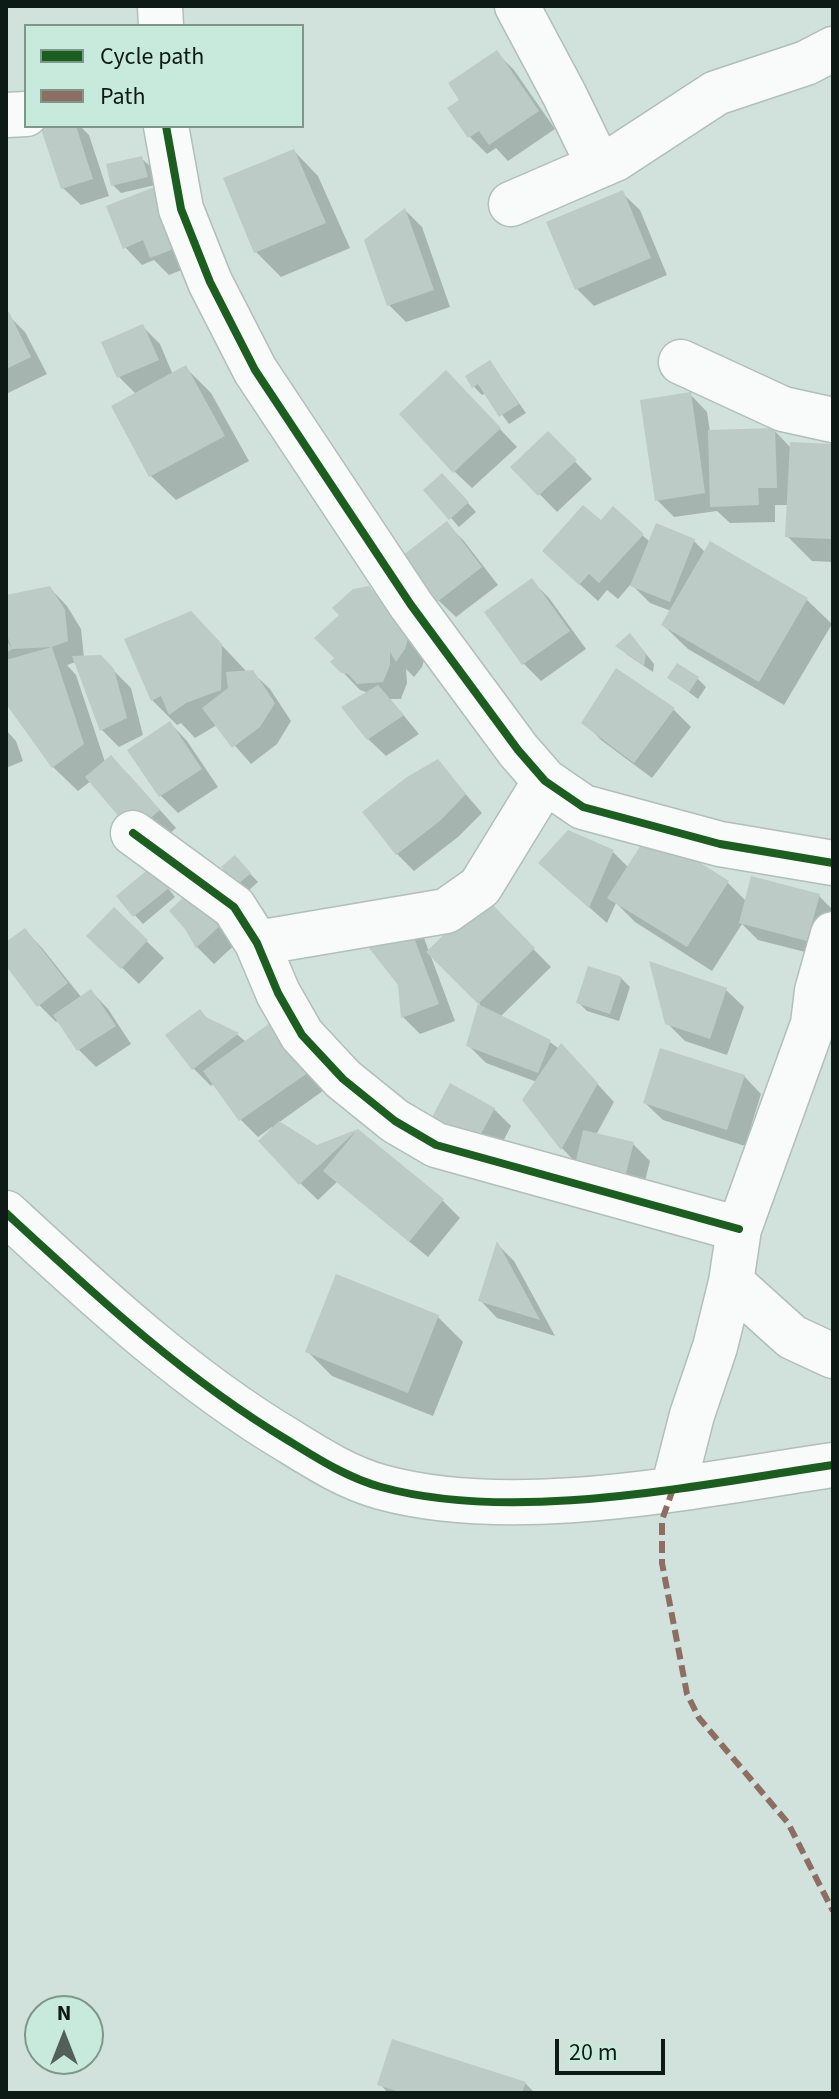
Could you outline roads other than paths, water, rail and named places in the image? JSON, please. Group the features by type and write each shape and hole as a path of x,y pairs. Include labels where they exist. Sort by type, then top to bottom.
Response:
{"street":[{"path":"517,6 599,166"},
{"path":"511,204 615,159 716,93 806,63 833,49"},
{"path":"166,128 181,209 210,282 255,370 411,605 518,750 545,781 583,807 720,844 833,863"},
{"path":"681,362 783,409 833,420"},
{"path":"257,943 446,911 480,887 545,781"},
{"path":"133,833 234,907 257,943 278,993 302,1035 343,1079 395,1121 436,1145 739,1229"},
{"path":"673,1489 692,1415 715,1347 731,1282 739,1229 823,1026 817,991 833,934"},
{"path":"6,1213 82,1284 247,1417 333,1468 379,1487 431,1497 500,1501 561,1500 673,1489 833,1465"},
{"path":"731,1282 792,1337 833,1356"}]}
